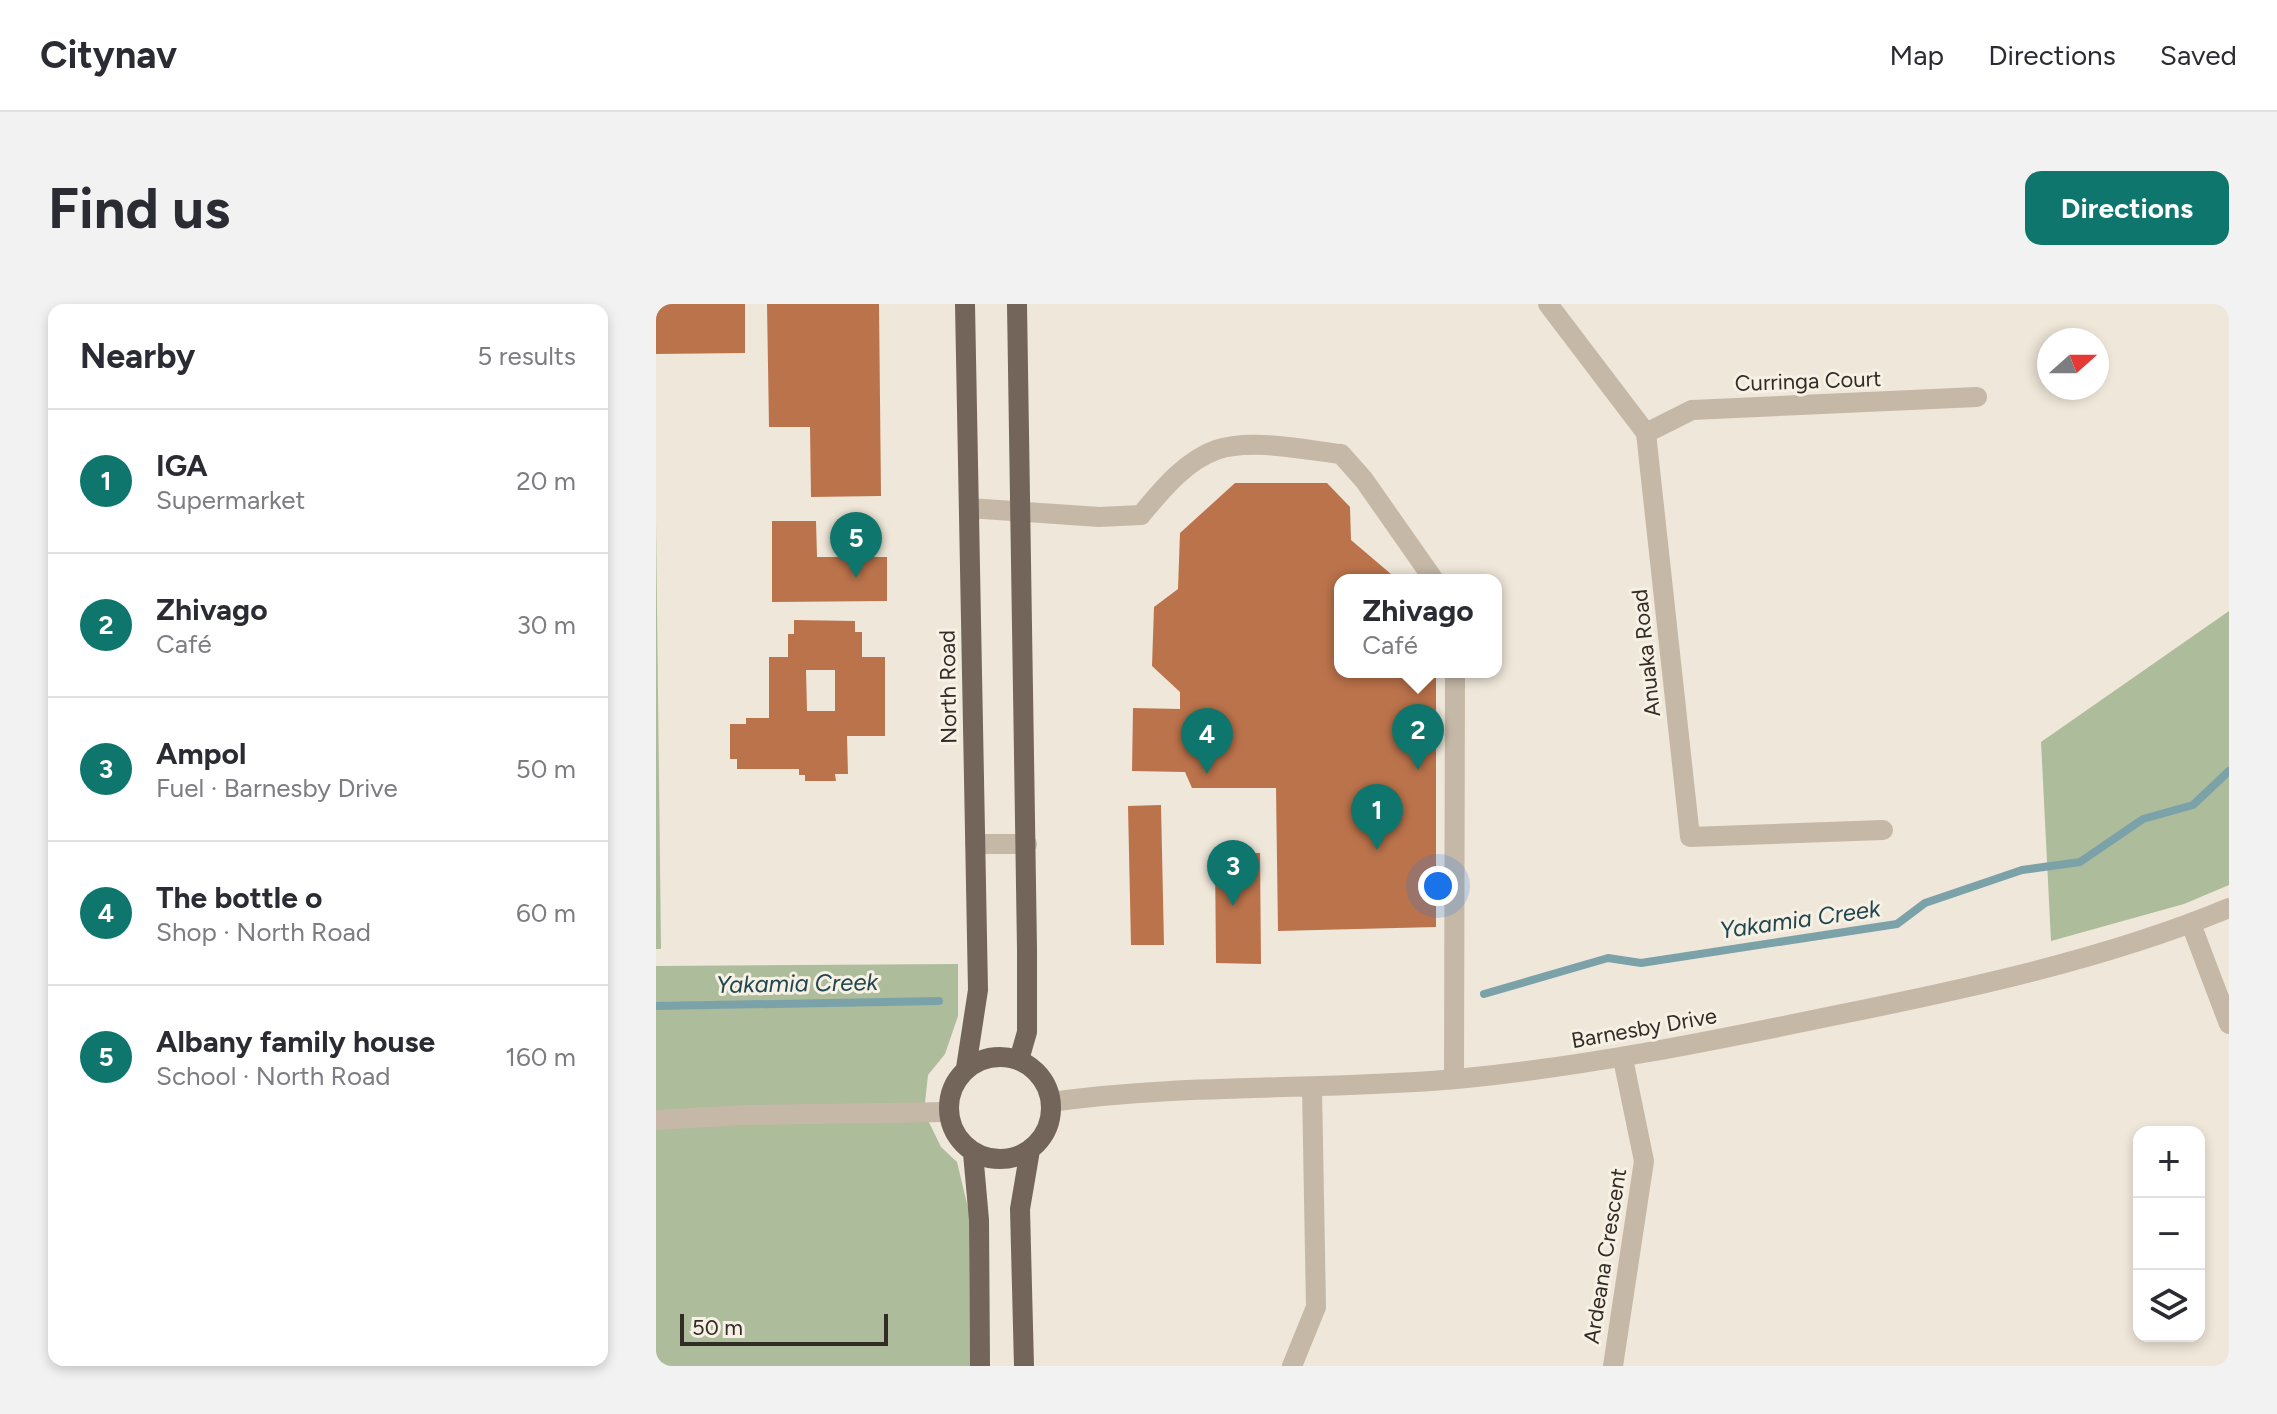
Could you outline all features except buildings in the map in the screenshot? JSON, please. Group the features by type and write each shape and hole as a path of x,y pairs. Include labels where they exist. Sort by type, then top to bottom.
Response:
{"main road":[{"name":"North Road","path":"965,304 978,990 966,1068"},
{"path":"1017,304 1027,844 1027,1032 1019,1060"},
{"path":"1024,1366 1020,1209 1030,1150 1047,1129 1051,1102 1044,1081 1019,1060 991,1057 966,1068 952,1088 948,1112 955,1136 973,1153 1002,1160 1030,1150"},
{"path":"973,1153 979,1220 980,1366"}],"street":[{"path":"1548,304 1646,433"},
{"name":"Curringa Court","path":"1646,433 1692,410 1977,397"},
{"name":"Anuaka Road","path":"1646,433 1690,837 1883,830"},
{"path":"969,508 1141,515 1171,479 1216,450 1266,445 1341,454 1364,480 1430,574"},
{"path":"1454,1079 1455,678"},
{"path":"975,844 1027,844"},
{"name":"Barnesby Drive","path":"1051,1102 1122,1092 1312,1088 1454,1079 1623,1059 1965,989 2191,924 2229,908"},
{"path":"2191,924 2229,1024"},
{"name":"Ardeana Crescent","path":"1615,1366 1644,1161 1623,1059"},
{"path":"1292,1366 1316,1307 1312,1088"},
{"path":"656,1120 948,1112"}],"green space":[{"path":"656,522 661,949 656,949"},
{"path":"2229,611 2229,885 2184,904 2051,941 2041,742"},
{"path":"958,964 958,1016 945,1054 928,1075 924,1112 941,1147 957,1162 969,1212 970,1366 656,1366 656,966"}],"waterway":[{"name":"Yakamia Creek","path":"1484,994 1608,958 1641,963 1897,924 1925,903 2022,870 2080,862 2143,819 2193,805 2229,771"},
{"name":"Yakamia Creek","path":"656,1006 939,1001"}],"place":[{"name":"Albany family house","path":"856,578"},
{"name":"Zhivago","path":"1418,770"},
{"name":"The bottle o","path":"1207,774"},
{"name":"IGA","path":"1377,850"},
{"name":"Ampol","path":"1233,906"}]}
